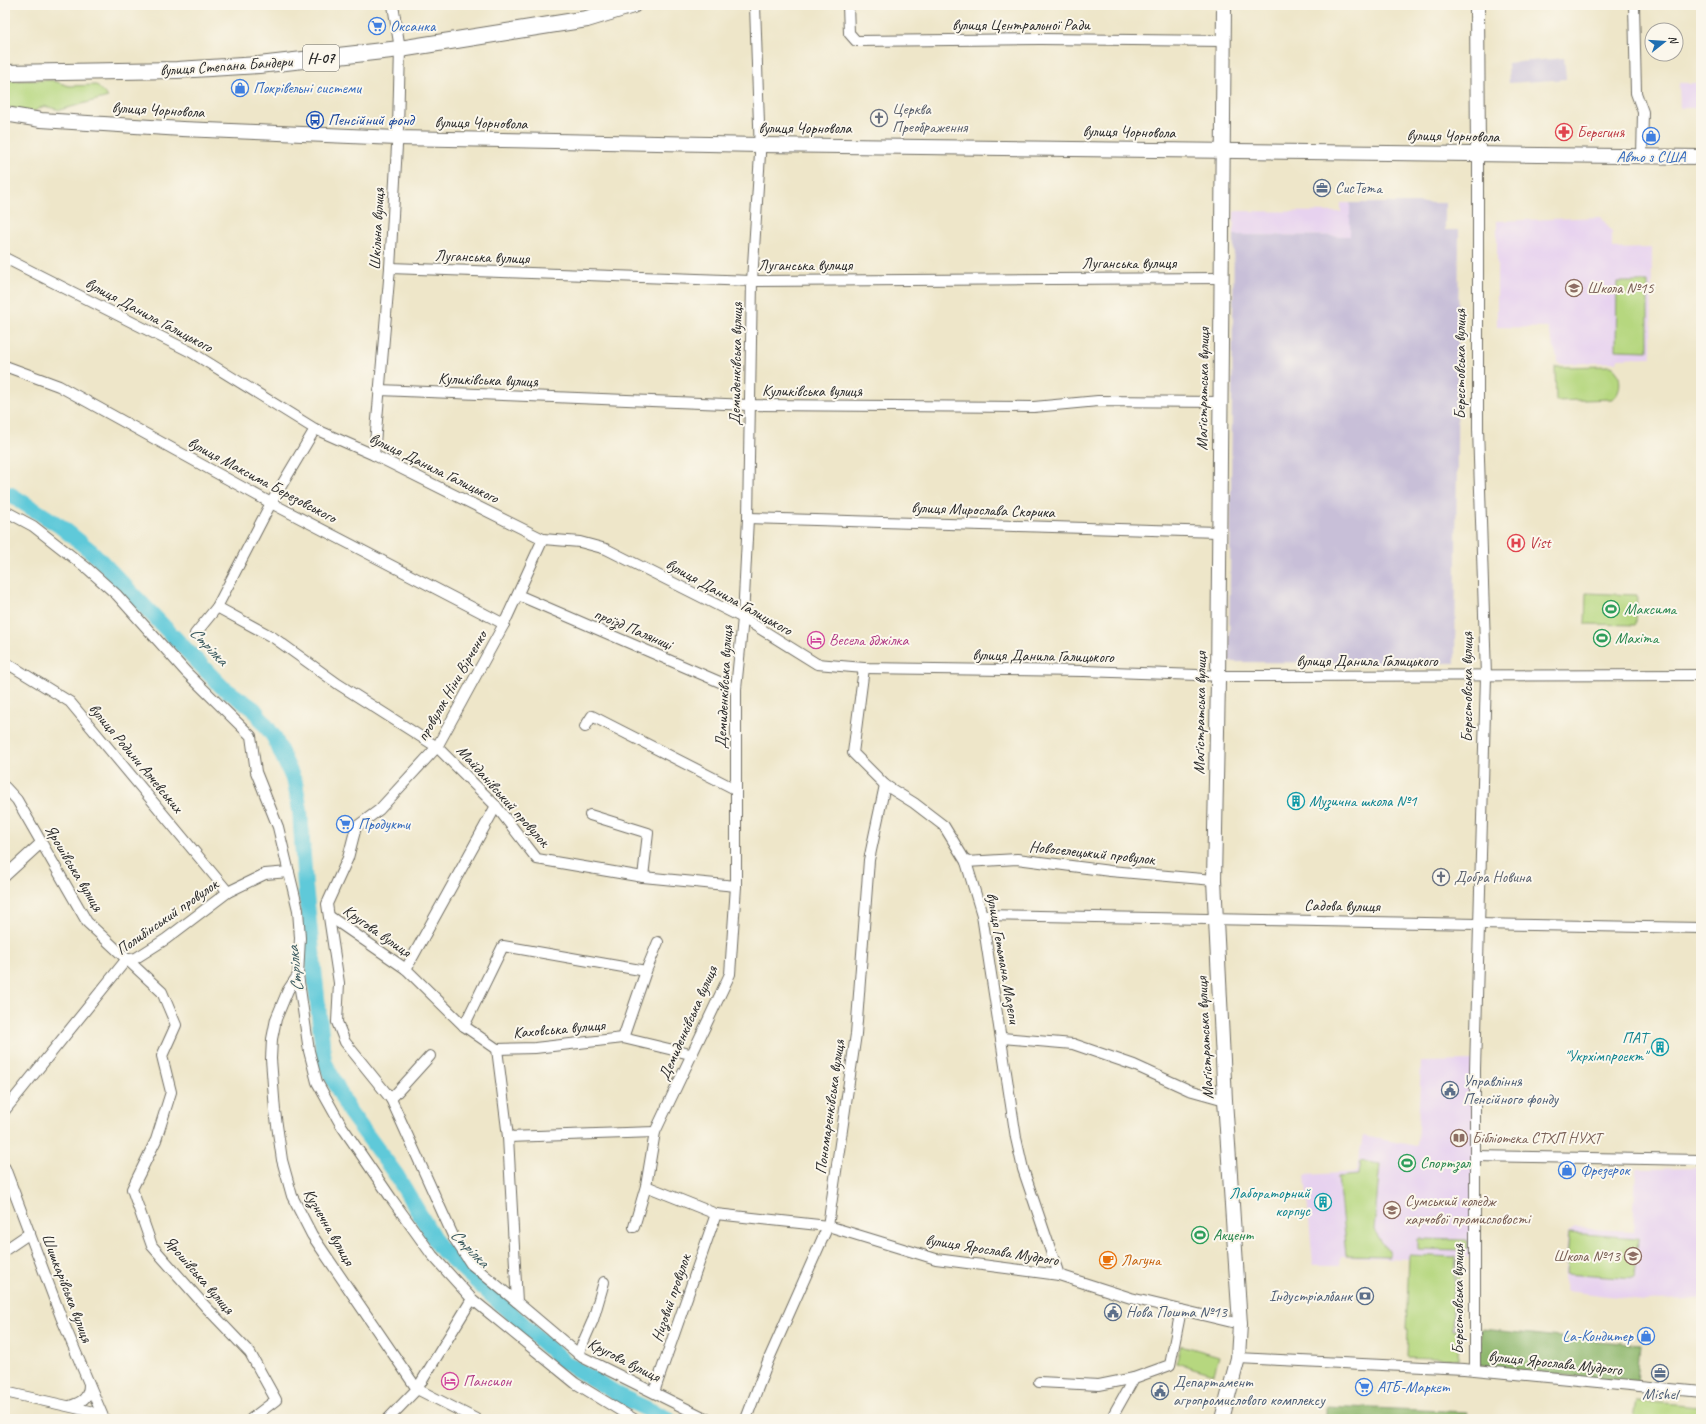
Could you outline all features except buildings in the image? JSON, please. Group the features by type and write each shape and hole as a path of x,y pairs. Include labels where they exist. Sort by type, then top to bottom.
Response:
{"main road":[{"name":"вулиця Степана Бандери","path":"5,73 177,70 259,66 400,49 587,19 633,5"},
{"name":"Маґістратська вулиця","path":"1222,1419 1238,1358 1240,1324 1225,1100 1214,880 1218,676 1218,532 1224,5"},
{"name":"Берестовська вулиця","path":"1477,5 1478,153"},
{"name":"вулиця Чорновола","path":"5,114 41,120 182,129 397,138 760,145 1701,157"}],"street":[{"name":"Шкільна вулиця","path":"374,454 390,268 397,138 400,49 393,5"},
{"name":"Демиденківська вулиця","path":"634,1227 646,1186 655,1132 690,1054 730,974 736,886 736,689 743,618 748,518 752,281 760,145 755,5"},
{"name":"вулиця Центральної Ради","path":"848,5 850,34 856,41 1040,39 1224,40"},
{"path":"1634,5 1636,93 1643,112 1642,156"},
{"name":"Берестовська вулиця","path":"1475,1370 1475,1069 1486,676 1478,428 1478,153"},
{"name":"вулиця Данила Галицького","path":"5,258 191,352 315,429 374,454 543,539 580,542 606,549 743,618 817,664 864,668 1084,671 1218,676 1701,675"},
{"name":"Луганська вулиця","path":"390,268 752,281 1221,278"},
{"name":"вулиця Максима Березовського","path":"5,366 59,386 271,503 504,624"},
{"name":"Куликівська вулиця","path":"379,390 750,405 1034,407 1098,401 1220,402"},
{"path":"195,634 217,607 271,503 315,429"},
{"path":"5,511 33,526 105,584 186,672 251,736 256,772 278,827 298,910 300,938 298,975 309,1051 317,1082 340,1125 432,1255 472,1299 575,1383 634,1419"},
{"name":"вулиця Мирослава Скорика","path":"748,518 1218,532"},
{"name":"провулок Ніни Вірченко","path":"329,916 327,904 348,858 356,827 379,810 437,747 504,624 543,539"},
{"name":"проїзд Паляниці","path":"518,596 736,689"},
{"name":"Майданівський провулок","path":"217,607 274,638 338,684 437,747 496,806 537,859 643,877 736,886"},
{"name":"вулиця Родини Алчевських","path":"5,662 70,702 228,892"},
{"name":"вулиця Гетьмана Мазепи","path":"864,668 853,753 885,785 914,803 944,826 966,862 982,915 1002,1038 1016,1138 1023,1169 1059,1275"},
{"path":"585,727 592,716 735,789"},
{"name":"Пономаренківська вулиця","path":"746,1419 768,1361 828,1226 856,1034 869,860 885,785"},
{"name":"Ярошівська вулиця","path":"5,787 17,800 87,922 162,992 176,1026 162,1056 171,1092 156,1140 132,1189 152,1246 205,1306 250,1353 276,1400 251,1419"},
{"path":"406,969 496,806"},
{"path":"590,815 648,833 643,877"},
{"path":"5,876 41,843"},
{"name":"Новоселецький провулок","path":"966,862 1017,859 1110,871 1214,880"},
{"name":"Полибінський провулок","path":"5,1110 126,960 136,958 166,939 228,892 265,874 289,872"},
{"name":"Садова вулиця","path":"982,915 1701,928"},
{"name":"Кругова вулиця","path":"329,916 406,969 464,1026 497,1049"},
{"name":"Кругова вулиця","path":"329,916 339,983 336,1022 345,1042 391,1099 454,1238 471,1264 578,1354 707,1419"},
{"name":"Каховська вулиця","path":"623,1038 646,970 658,942"},
{"path":"464,1026 503,946 646,970"},
{"name":"Кузнечна вулиця","path":"298,975 288,990 276,1019 272,1039 271,1059 275,1111 282,1160 292,1196 312,1235 417,1389 476,1419"},
{"name":"Каховська вулиця","path":"497,1049 535,1048 623,1038 690,1054"},
{"path":"1002,1038 1073,1044 1134,1065 1189,1090 1225,1100"},
{"path":"497,1049 508,1137 517,1302"},
{"path":"391,1099 430,1056"},
{"path":"508,1137 655,1132"},
{"path":"1475,1156 1701,1160"},
{"name":"Шишкарівська вулиця","path":"5,1168 60,1317 103,1418"},
{"name":"вулиця Ярослава Мудрого","path":"646,1186 716,1214 828,1226 936,1258 1059,1275 1131,1298 1240,1324"},
{"name":"Низовий провулок","path":"654,1392 716,1214"},
{"path":"5,1250 30,1233"},
{"path":"578,1354 593,1320 604,1282"},
{"path":"388,1419 417,1389 472,1299"},
{"path":"1039,1382 1099,1385 1134,1378 1170,1365 1181,1310"},
{"name":"вулиця Ярослава Мудрого","path":"1238,1358 1475,1370 1701,1392"},
{"path":"1111,1419 1134,1378"},
{"path":"70,1406 79,1404 86,1397 89,1384"},
{"path":"5,1392 89,1411 103,1418"}],"shaded area":[{"path":"1564,58 1566,79 1509,83 1508,63"},
{"path":"1679,83 1701,83 1701,108 1680,108"},
{"path":"1341,203 1350,203 1350,236 1234,235 1234,211 1341,212"},
{"path":"1350,203 1445,203 1445,230 1459,230 1455,663 1229,662 1234,235 1350,236"},
{"name":"Школа №15","path":"1601,217 1612,232 1612,249 1652,248 1651,357 1618,358 1617,362 1559,364 1548,328 1497,327 1497,221"},
{"name":"Сумський коледж харчової промисловості","path":"1475,1061 1475,1258 1458,1257 1455,1331 1406,1330 1409,1259 1341,1256 1340,1265 1313,1265 1305,1175 1356,1172 1363,1136 1417,1146 1421,1062"},
{"name":"Школа №13","path":"1701,1168 1701,1299 1644,1300 1566,1291 1564,1279 1568,1232 1575,1228 1633,1231 1636,1169"}],"green space":[{"path":"51,80 69,86 96,85 108,97 60,110 44,106 31,113 5,106 5,81"},
{"path":"1617,282 1648,282 1648,351 1616,350"},
{"path":"1611,366 1615,368 1620,382 1618,392 1612,399 1556,401 1555,367"},
{"name":"Максима","path":"1586,593 1637,595 1636,625 1585,624"},
{"path":"1360,1161 1380,1164 1374,1230 1389,1253 1389,1256 1346,1255 1338,1177 1358,1175"},
{"path":"1569,1233 1638,1238 1635,1279 1566,1274"},
{"path":"1418,1239 1467,1240 1467,1250 1418,1249"},
{"path":"1409,1255 1455,1257 1452,1331 1455,1331 1457,1260 1461,1260 1458,1359 1407,1357 1408,1330 1406,1330"},
{"path":"1481,1329 1640,1345 1637,1383 1480,1366"},
{"path":"1181,1345 1219,1356 1214,1374 1176,1363"},
{"path":"1636,1401 1701,1406 1701,1419 1633,1419"},
{"path":"1326,1406 1468,1412 1466,1419 1326,1419"}],"waterway":[{"name":"Стрілка","path":"5,494 11,495 60,526 92,552 222,687 254,709 274,737 295,783 300,810 305,886 324,1061 349,1111 397,1176 439,1247 563,1361 624,1398 668,1419"}],"place":[{"name":"Оксанка","path":"377,26"},
{"name":"Покрівельні системи","path":"240,88"},
{"name":"Церква Преображення","path":"879,118"},
{"name":"Пенсійний фонд","path":"315,120"},
{"name":"Берегиня","path":"1564,132"},
{"name":"Авто з США","path":"1651,136"},
{"name":"CucTema","path":"1322,188"},
{"name":"Школа №15","path":"1574,288"},
{"name":"Vist","path":"1516,543"},
{"name":"Максима","path":"1611,609"},
{"name":"Maxima","path":"1602,638"},
{"name":"Весела бджілка","path":"816,640"},
{"name":"Музична школа №1","path":"1296,801"},
{"name":"Продукти","path":"345,824"},
{"name":"Добра Новина","path":"1441,877"},
{"name":"ПАТ \"Укрхімпроект\"","path":"1660,1047"},
{"name":"Управління Пенсійного фонду","path":"1450,1090"},
{"name":"Бібліотека СТХП НУХТ","path":"1459,1138"},
{"name":"Спортзал","path":"1407,1163"},
{"name":"Фрезерок","path":"1567,1170"},
{"name":"Лабораторний корпус","path":"1323,1202"},
{"name":"Сумський коледж харчової промисловості","path":"1392,1210"},
{"name":"Акцент","path":"1200,1235"},
{"name":"Школа №13","path":"1633,1256"},
{"name":"Лагуна","path":"1108,1260"},
{"name":"Індустріалбанк","path":"1365,1296"},
{"name":"Нова Пошта №13","path":"1113,1312"},
{"name":"La-Кондитер","path":"1646,1336"},
{"name":"Mishel","path":"1660,1373"},
{"name":"Пансион","path":"450,1381"},
{"name":"АТБ-Маркет","path":"1364,1387"},
{"name":"Департамент агропромислового комплексу","path":"1160,1391"}]}
